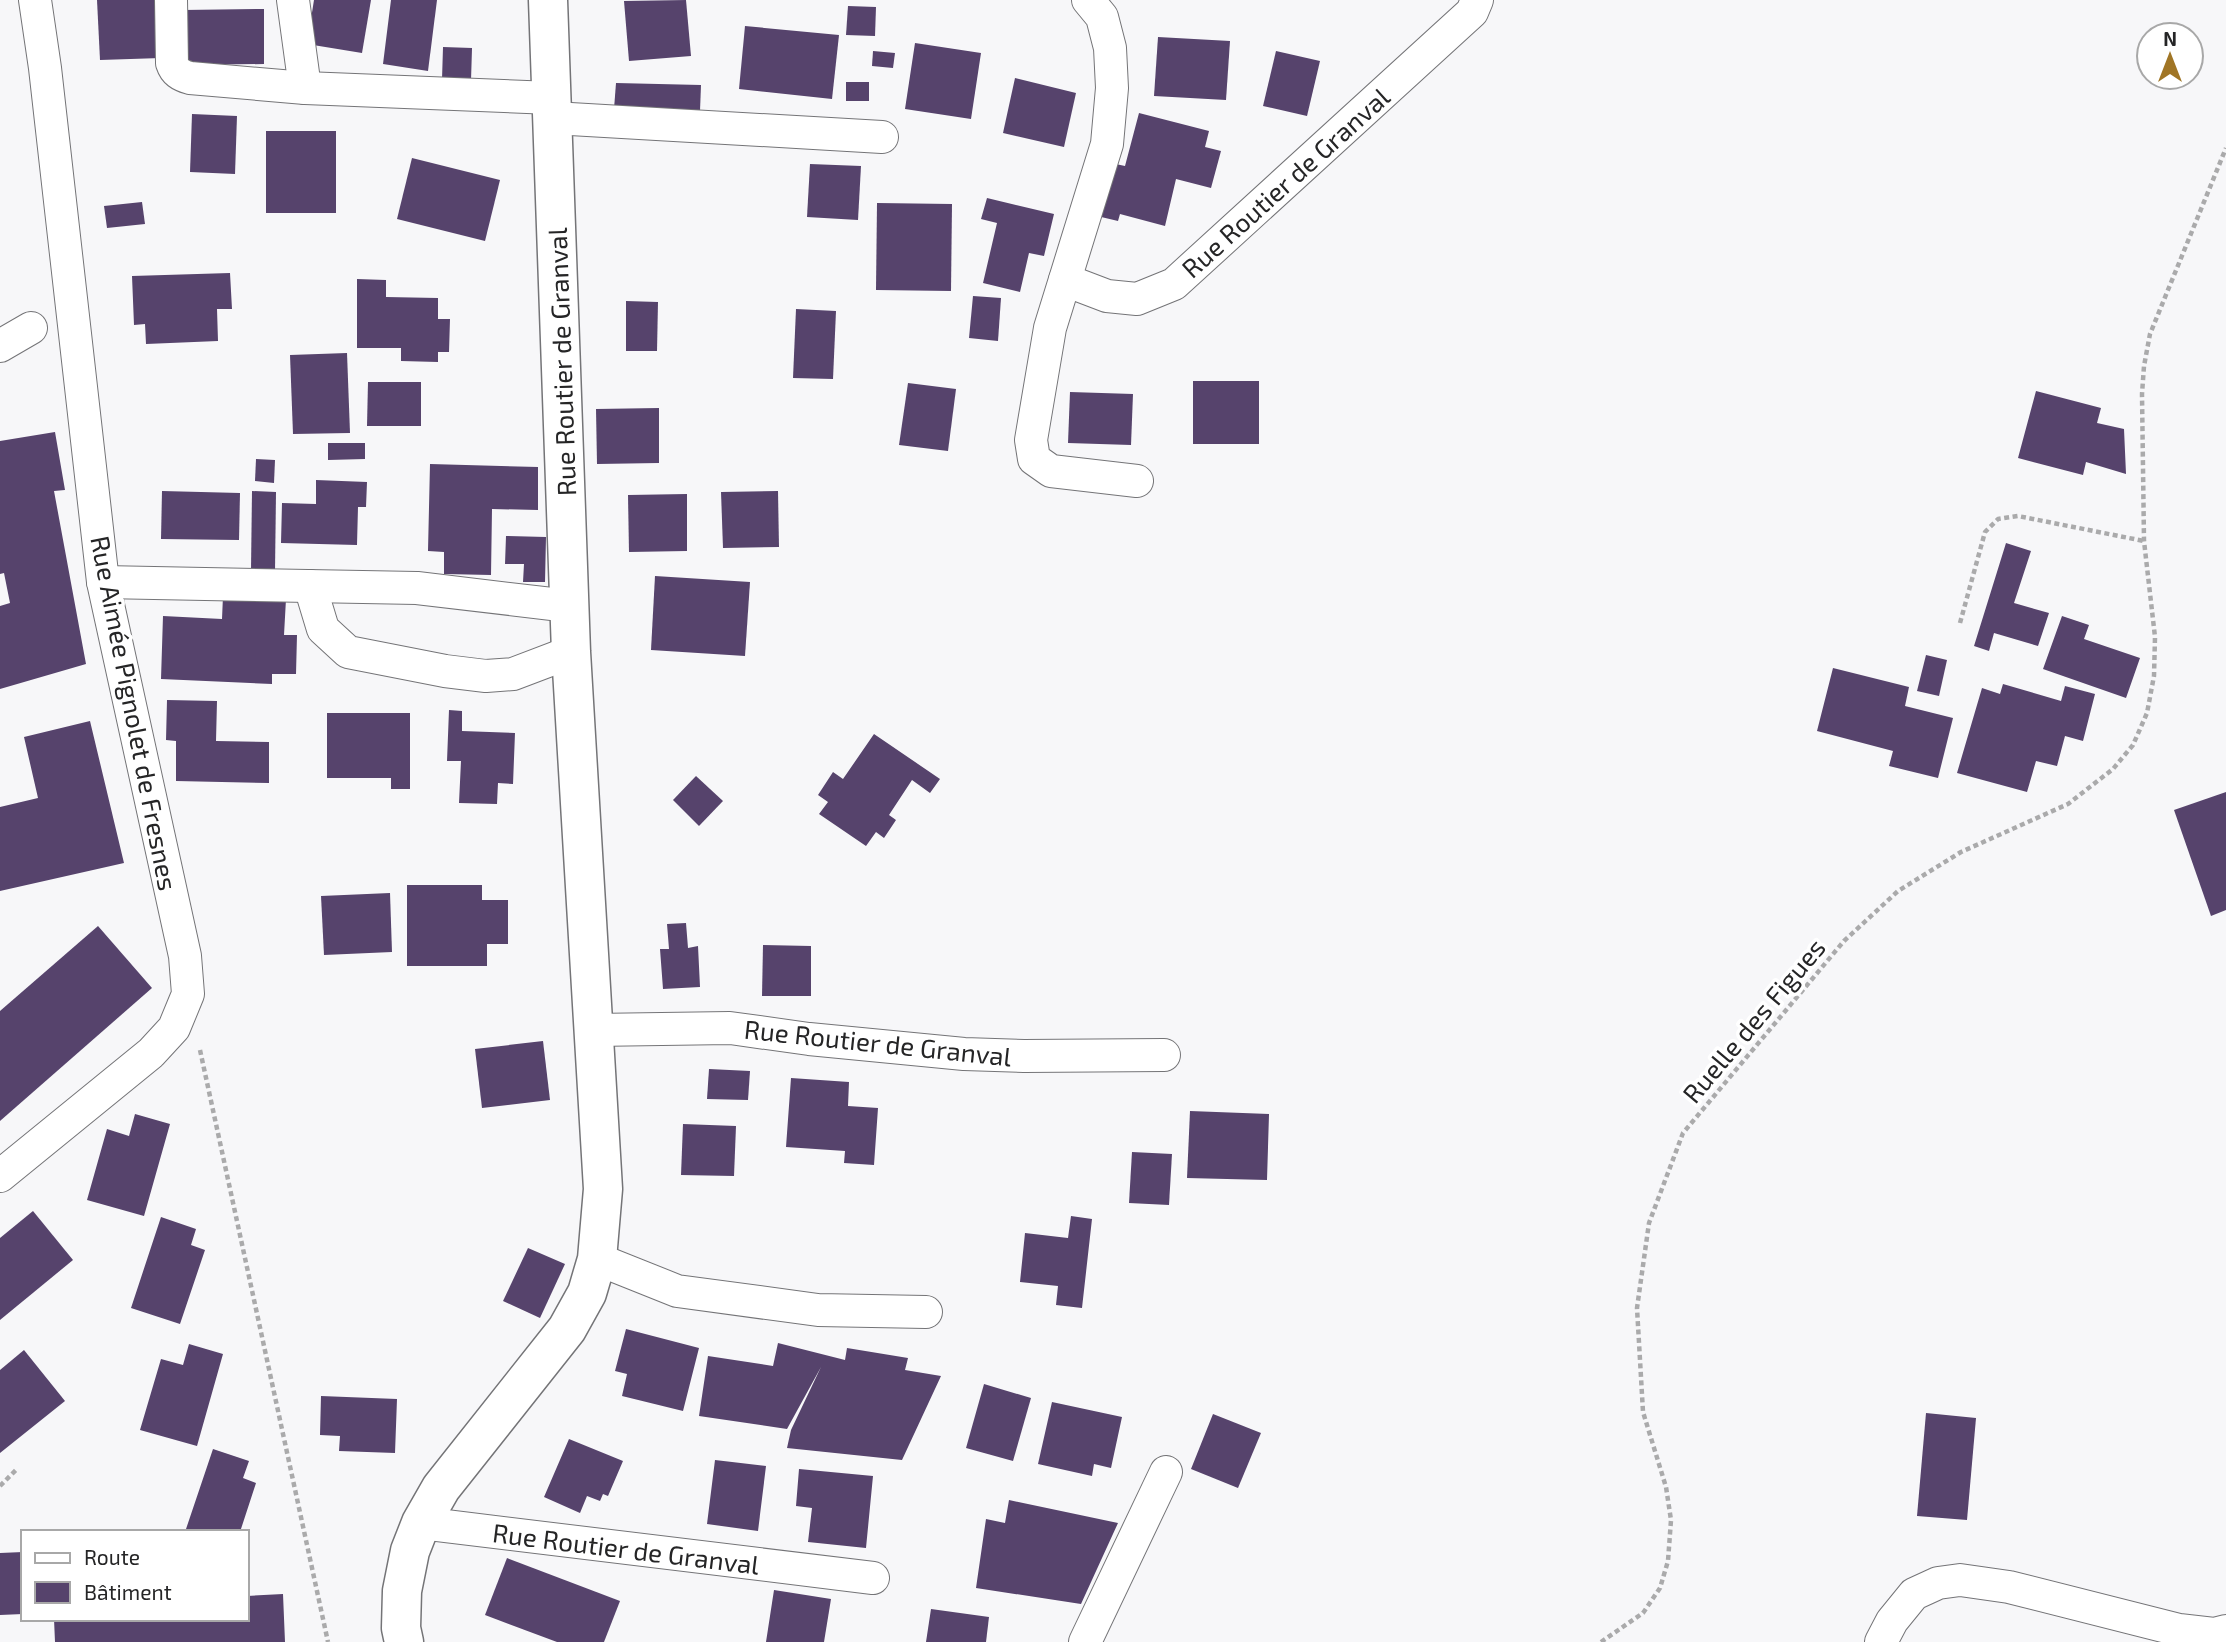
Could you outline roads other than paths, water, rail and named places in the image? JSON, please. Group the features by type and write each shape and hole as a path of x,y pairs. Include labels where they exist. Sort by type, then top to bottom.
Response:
{"street":[{"name":"Rue Aimée Pignolet de Fresnes","path":"0,1176 150,1053 174,1028 188,995 185,956 103,582 46,68 35,0"},
{"path":"171,0 172,63 181,76 882,137"},
{"path":"293,0 305,88"},
{"name":"Rue Routier de Granval","path":"404,1642 401,1628 402,1591 410,1551 421,1522 441,1488 568,1329 587,1293 597,1259 603,1189 571,652 548,0"},
{"path":"1088,0 1102,17 1110,48 1112,88 1107,144 1050,328 1031,440 1034,459 1051,471 1137,481"},
{"name":"Rue Routier de Granval","path":"1065,280 1107,296 1137,299 1174,284 1472,12 1478,0"},
{"path":"0,346 31,328"},
{"path":"103,582 416,588 569,606"},
{"path":"310,586 323,629 348,652 486,676 513,674 571,652"},
{"name":"Rue Routier de Granval","path":"593,1030 730,1028 809,1040 964,1054 1164,1055"},
{"path":"597,1259 677,1291 818,1310 926,1312"},
{"path":"1086,1642 1166,1472"},
{"name":"Rue Routier de Granval","path":"421,1522 873,1578"},
{"path":"1881,1642 1892,1621 1914,1594 1938,1583 1960,1580 2009,1587 2179,1630 2214,1634 2226,1631"}]}
